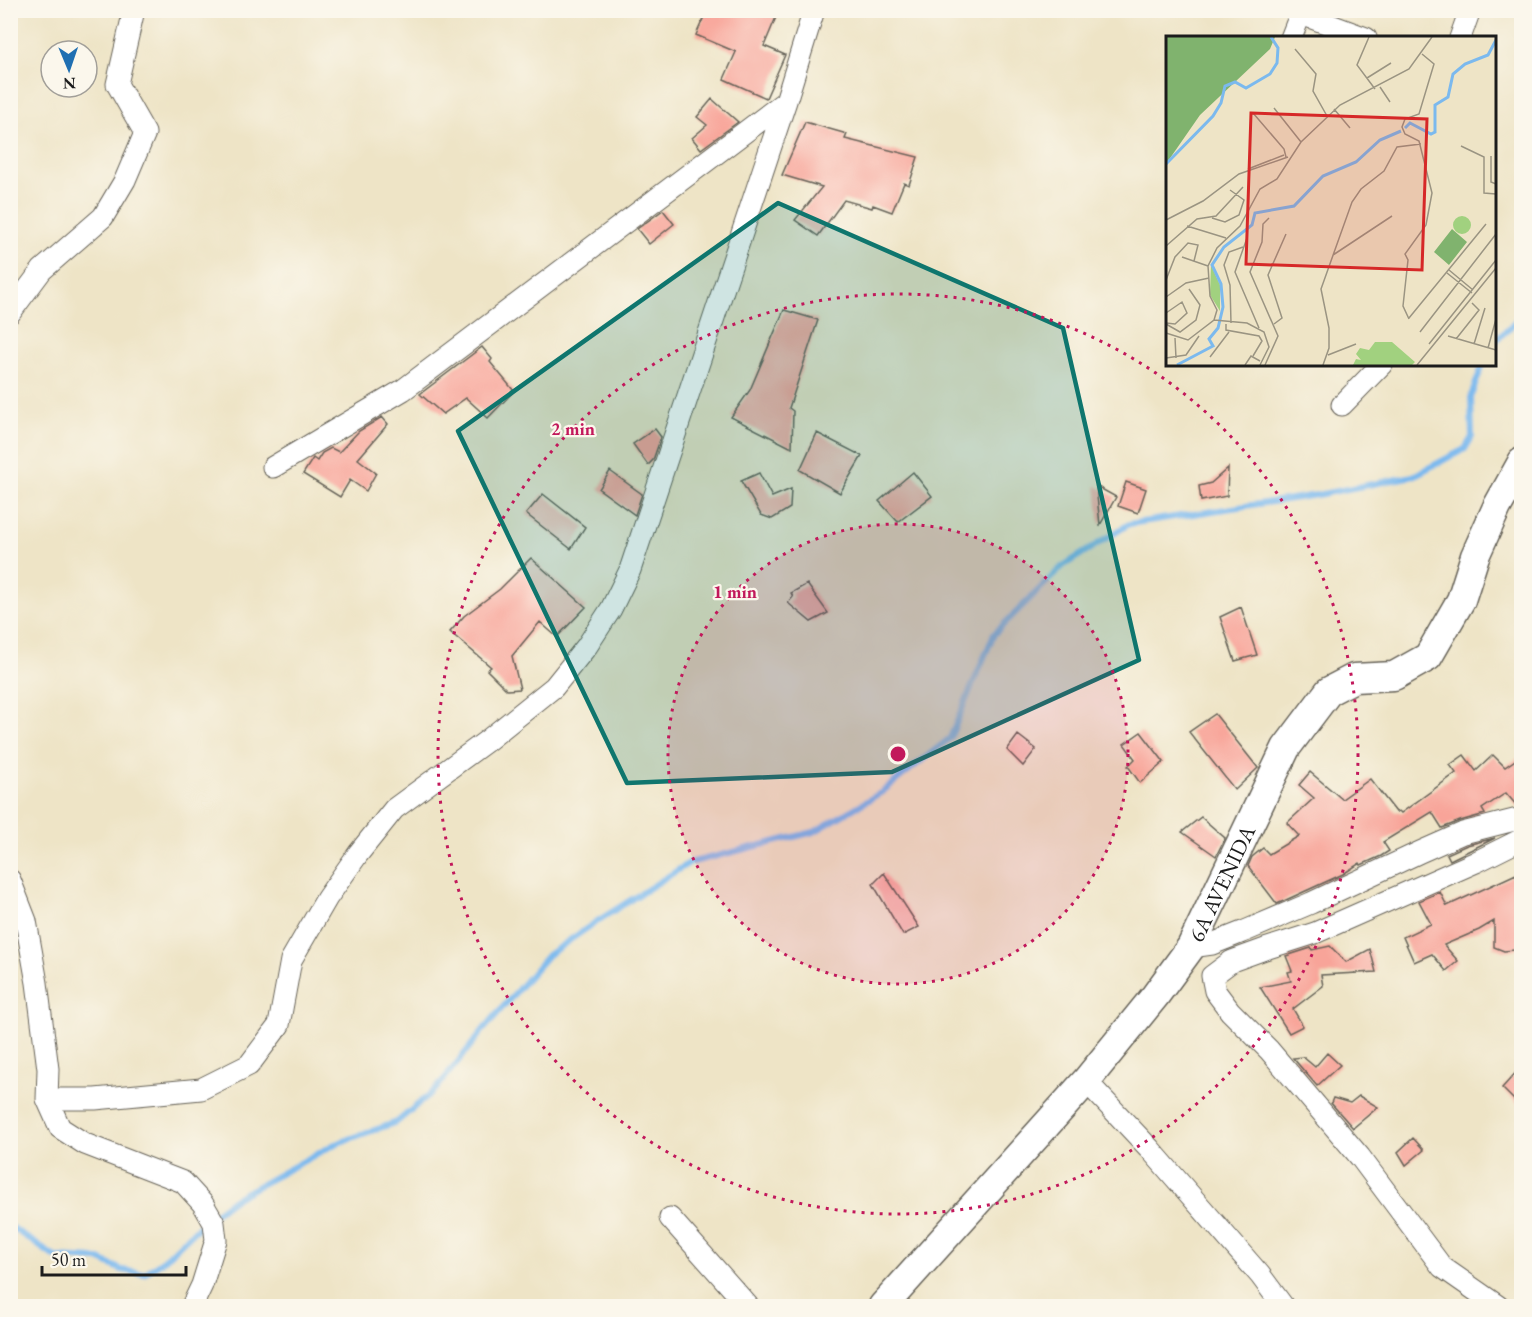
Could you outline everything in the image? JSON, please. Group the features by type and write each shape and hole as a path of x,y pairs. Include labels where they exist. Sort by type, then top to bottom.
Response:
{"street":[{"path":"10,313 42,270 103,217 125,180 146,133 117,84 134,10"},
{"path":"47,1099 95,1099 201,1089 249,1065 279,1025 291,960 327,898 394,809 488,740 554,687 587,646 611,609 630,570 786,101 814,10"},
{"path":"1461,36 1470,10"},
{"path":"1292,36 1302,12 1361,36"},
{"path":"273,467 403,390 786,101"},
{"path":"1342,405 1380,366"},
{"name":"6A AVENIDA","path":"883,1306 1086,1081 1155,996 1201,945 1286,748 1329,691 1354,678 1394,676 1428,657 1461,600 1475,556 1521,462"},
{"path":"1201,945 1311,903 1463,833 1521,818"},
{"path":"1498,1306 1442,1267 1360,1157 1269,1050 1230,1011 1215,991 1212,976 1232,961 1264,948 1315,933 1466,867 1521,839"},
{"path":"10,880 26,921 48,1069 47,1099 60,1128 85,1144 183,1182 203,1204 214,1223 216,1240 202,1285 192,1306"},
{"path":"1201,945 1232,961"},
{"path":"1086,1081 1150,1149 1260,1275 1283,1306"},
{"path":"670,1218 748,1306"}],"highlighted area":[{"path":"778,203 1063,328 1139,660 892,772 627,783 458,431"}],"building":[{"path":"707,10 779,10 764,46 785,55 766,98 724,79 736,52 696,35"},
{"path":"712,99 738,122 701,149 692,138 707,125 697,117"},
{"path":"805,122 847,134 845,139 918,157 909,185 904,183 892,212 873,205 872,208 844,200 818,236 795,220 822,187 782,175"},
{"path":"663,210 674,224 649,244 637,229"},
{"path":"784,310 818,320 789,408 793,411 792,448 731,417 750,390"},
{"path":"482,347 492,359 490,362 514,391 488,418 466,398 443,414 420,394"},
{"path":"382,417 388,424 358,459 376,473 366,491 350,480 340,497 303,474 313,458 317,461 322,453 331,448 339,452 359,431"},
{"path":"655,429 661,437 653,460 648,465 633,444"},
{"path":"817,433 862,456 840,493 800,470"},
{"path":"1228,468 1227,496 1201,501 1199,486 1211,483"},
{"path":"610,471 642,494 635,515 599,489"},
{"path":"913,472 932,496 898,522 879,501"},
{"path":"759,473 772,497 791,489 790,508 772,519 761,515 741,481"},
{"path":"1126,482 1146,489 1138,513 1118,506"},
{"path":"1096,486 1116,497 1100,525"},
{"path":"543,494 585,527 571,549 526,514"},
{"path":"531,558 586,607 557,637 540,622 512,656 520,689 507,690 487,670 491,667 450,632 464,616 500,589"},
{"path":"807,584 828,613 811,622 788,603 793,597 791,593"},
{"path":"1241,607 1257,655 1235,661 1220,617"},
{"path":"1215,714 1258,768 1235,790 1189,732"},
{"path":"1141,732 1164,762 1140,783 1128,766 1135,759 1124,744"},
{"path":"1018,735 1036,749 1023,766 1007,750"},
{"path":"1464,755 1476,771 1493,755 1505,767 1521,756 1521,806 1517,806 1506,793 1482,809 1485,814 1442,828 1432,812 1383,842 1389,851 1381,856 1361,865 1360,863 1343,874 1277,904 1248,866 1252,857 1263,848 1269,854 1299,836 1287,823 1314,798 1299,785 1310,772 1342,799 1370,779 1396,812 1401,813 1456,773 1450,765"},
{"path":"1201,817 1225,838 1216,856 1182,832"},
{"path":"1495,838 1450,860 1447,854 1467,845"},
{"path":"884,873 919,927 903,935 873,884"},
{"path":"1516,874 1521,883 1521,946 1515,950 1504,951 1494,947 1494,921 1444,945 1458,961 1446,971 1432,954 1414,962 1403,937 1431,924 1419,901 1440,892 1447,906"},
{"path":"1330,946 1346,962 1370,949 1376,972 1321,975 1323,986 1293,1009 1303,1026 1289,1033 1260,987 1291,981 1288,972 1292,971 1286,956 1311,948 1312,950"},
{"path":"1327,1053 1340,1065 1317,1086 1293,1058 1303,1057 1315,1067"},
{"path":"1521,1067 1521,1107 1502,1088"},
{"path":"1359,1096 1378,1107 1353,1128 1331,1103 1333,1098 1350,1103"},
{"path":"1413,1138 1424,1150 1406,1165 1398,1152"}],"waterway":[{"path":"1496,340 1522,316"},
{"path":"10,1226 55,1257 98,1259 122,1270 144,1274 165,1259 205,1221 234,1199 335,1144 397,1122 436,1089 548,955 599,920 689,863 814,832 882,792 950,738 994,634 1063,566 1129,524 1317,495 1413,476 1465,449 1472,437 1471,396 1482,366"}]}
